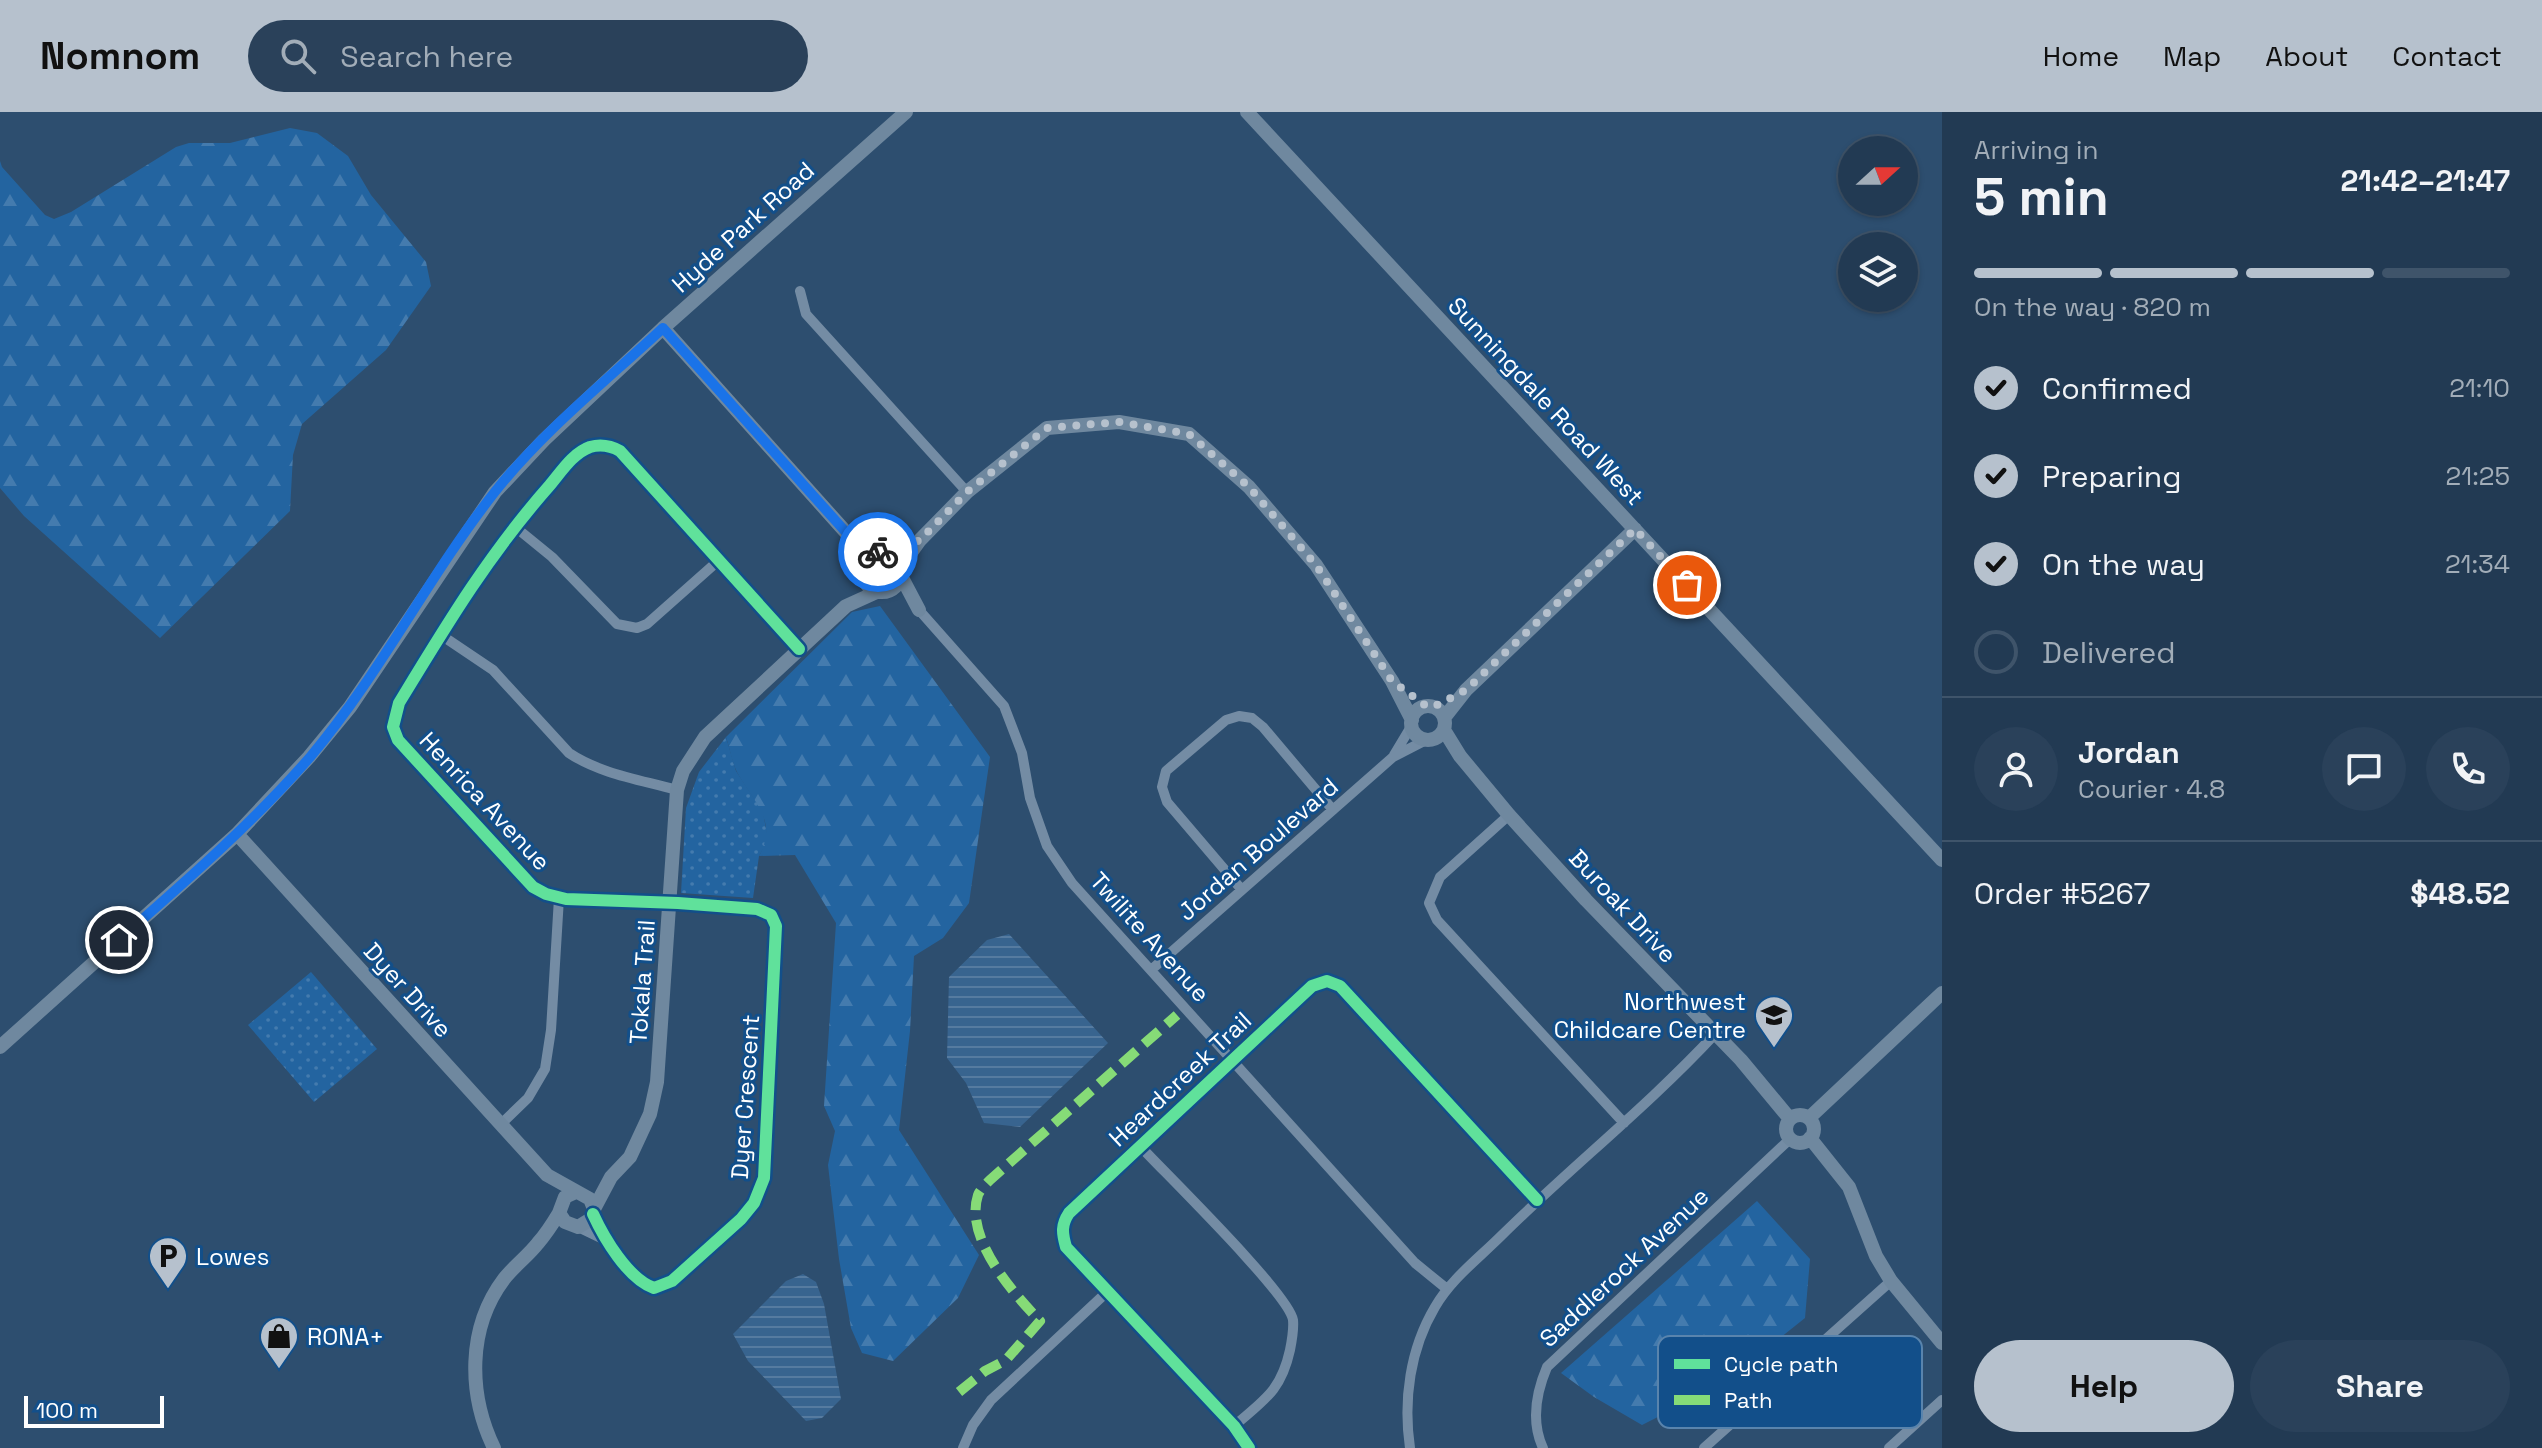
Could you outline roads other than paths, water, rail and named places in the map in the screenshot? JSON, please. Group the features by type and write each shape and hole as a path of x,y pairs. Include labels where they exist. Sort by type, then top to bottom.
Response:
{"street":[{"name":"Hyde Park Road","path":"0,1047 237,834 309,757 350,707 495,492 554,429 906,112"},
{"name":"Sunningdale Road West","path":"1247,112 1942,860"},
{"path":"800,291 806,314 967,492"},
{"path":"663,328 852,539 868,586 882,591 896,585 900,571 920,540 967,492 1047,428 1119,422 1189,434 1249,487 1316,565 1392,681 1416,735 1437,732 1466,690 1635,529"},
{"name":"Henrica Avenue","path":"669,903 559,898 533,887 398,740 393,727 399,703 485,564 573,458 593,446 602,445 620,451 799,649"},
{"path":"514,526 552,557 609,619 627,628 647,624 718,561"},
{"path":"852,539 893,558 900,571"},
{"path":"863,571 870,558 920,540"},
{"name":"Tokala Trail","path":"846,606 863,571"},
{"name":"Twilite Avenue","path":"900,571 919,610 1004,706 1022,753 1030,798 1047,846 1072,883 1415,1263 1447,1289"},
{"name":"Tokala Trail","path":"594,1212 611,1177 630,1157 653,1102 677,790 683,771 705,737 846,606 882,591"},
{"name":"Twilite Avenue","path":"882,591 919,610"},
{"path":"441,635 493,670 579,760 677,790"},
{"path":"1392,681 1430,707 1437,732"},
{"path":"1412,723 1417,711 1466,690"},
{"path":"1242,890 1167,802 1162,787 1166,771 1226,720 1239,716 1252,718 1333,810"},
{"name":"Jordan Boulevard","path":"1393,757 1412,723"},
{"name":"Jordan Boulevard","path":"1151,970 1393,757 1437,732"},
{"name":"Buroak Drive","path":"1437,732 1586,900 1741,1060 1790,1119"},
{"path":"1509,815 1440,877 1429,903 1437,920 1624,1123"},
{"name":"Dyer Drive","path":"237,834 547,1175 578,1192"},
{"path":"500,1125 528,1098 545,1069 551,1030 559,898"},
{"name":"Dyer Crescent","path":"594,1212 605,1240 640,1280 654,1288 668,1284 741,1219 754,1203 764,1178 776,926 771,915 764,911 669,903"},
{"name":"Heardcreek Trail","path":"1249,1448 1234,1426 1066,1247 1062,1234 1063,1222 1069,1213 1312,986 1319,982 1334,982 1537,1200"},
{"path":"1809,1118 1942,993"},
{"path":"1410,1448 1406,1419 1414,1361 1422,1334 1447,1289 1537,1200 1624,1123 1715,1034"},
{"path":"1796,1115 1809,1118 1814,1130 1810,1138 1799,1143 1790,1139 1786,1132 1790,1119 1796,1115"},
{"path":"1810,1138 1849,1187 1876,1256 1891,1281 1942,1343"},
{"name":"Saddlerock Avenue","path":"1543,1448 1536,1419 1538,1389 1547,1367 1790,1139"},
{"path":"1140,1146 1277,1292 1291,1312 1293,1337 1281,1381 1272,1393 1234,1426"},
{"name":"Dyer Drive","path":"547,1175 559,1210"},
{"name":"Tokala Trail","path":"578,1192 611,1177"},
{"path":"494,1448 481,1419 475,1391 479,1332 489,1304 504,1279 538,1244 565,1197 578,1192 590,1199 594,1212 588,1223 574,1226 538,1244"},
{"path":"559,1210 574,1226"},
{"name":"Dyer Crescent","path":"574,1226 605,1240"},
{"path":"1831,1336 1891,1281"},
{"path":"963,1448 973,1425 991,1400 1107,1292"},
{"path":"1922,1418 1942,1400"},
{"path":"1711,1446 1731,1428"},
{"path":"1889,1448 1911,1428"}],"place":[{"name":"Northwest Childcare Centre","path":"1774,1049"},
{"name":"Lowes","path":"168,1290"},
{"name":"RONA+","path":"279,1370"}]}
